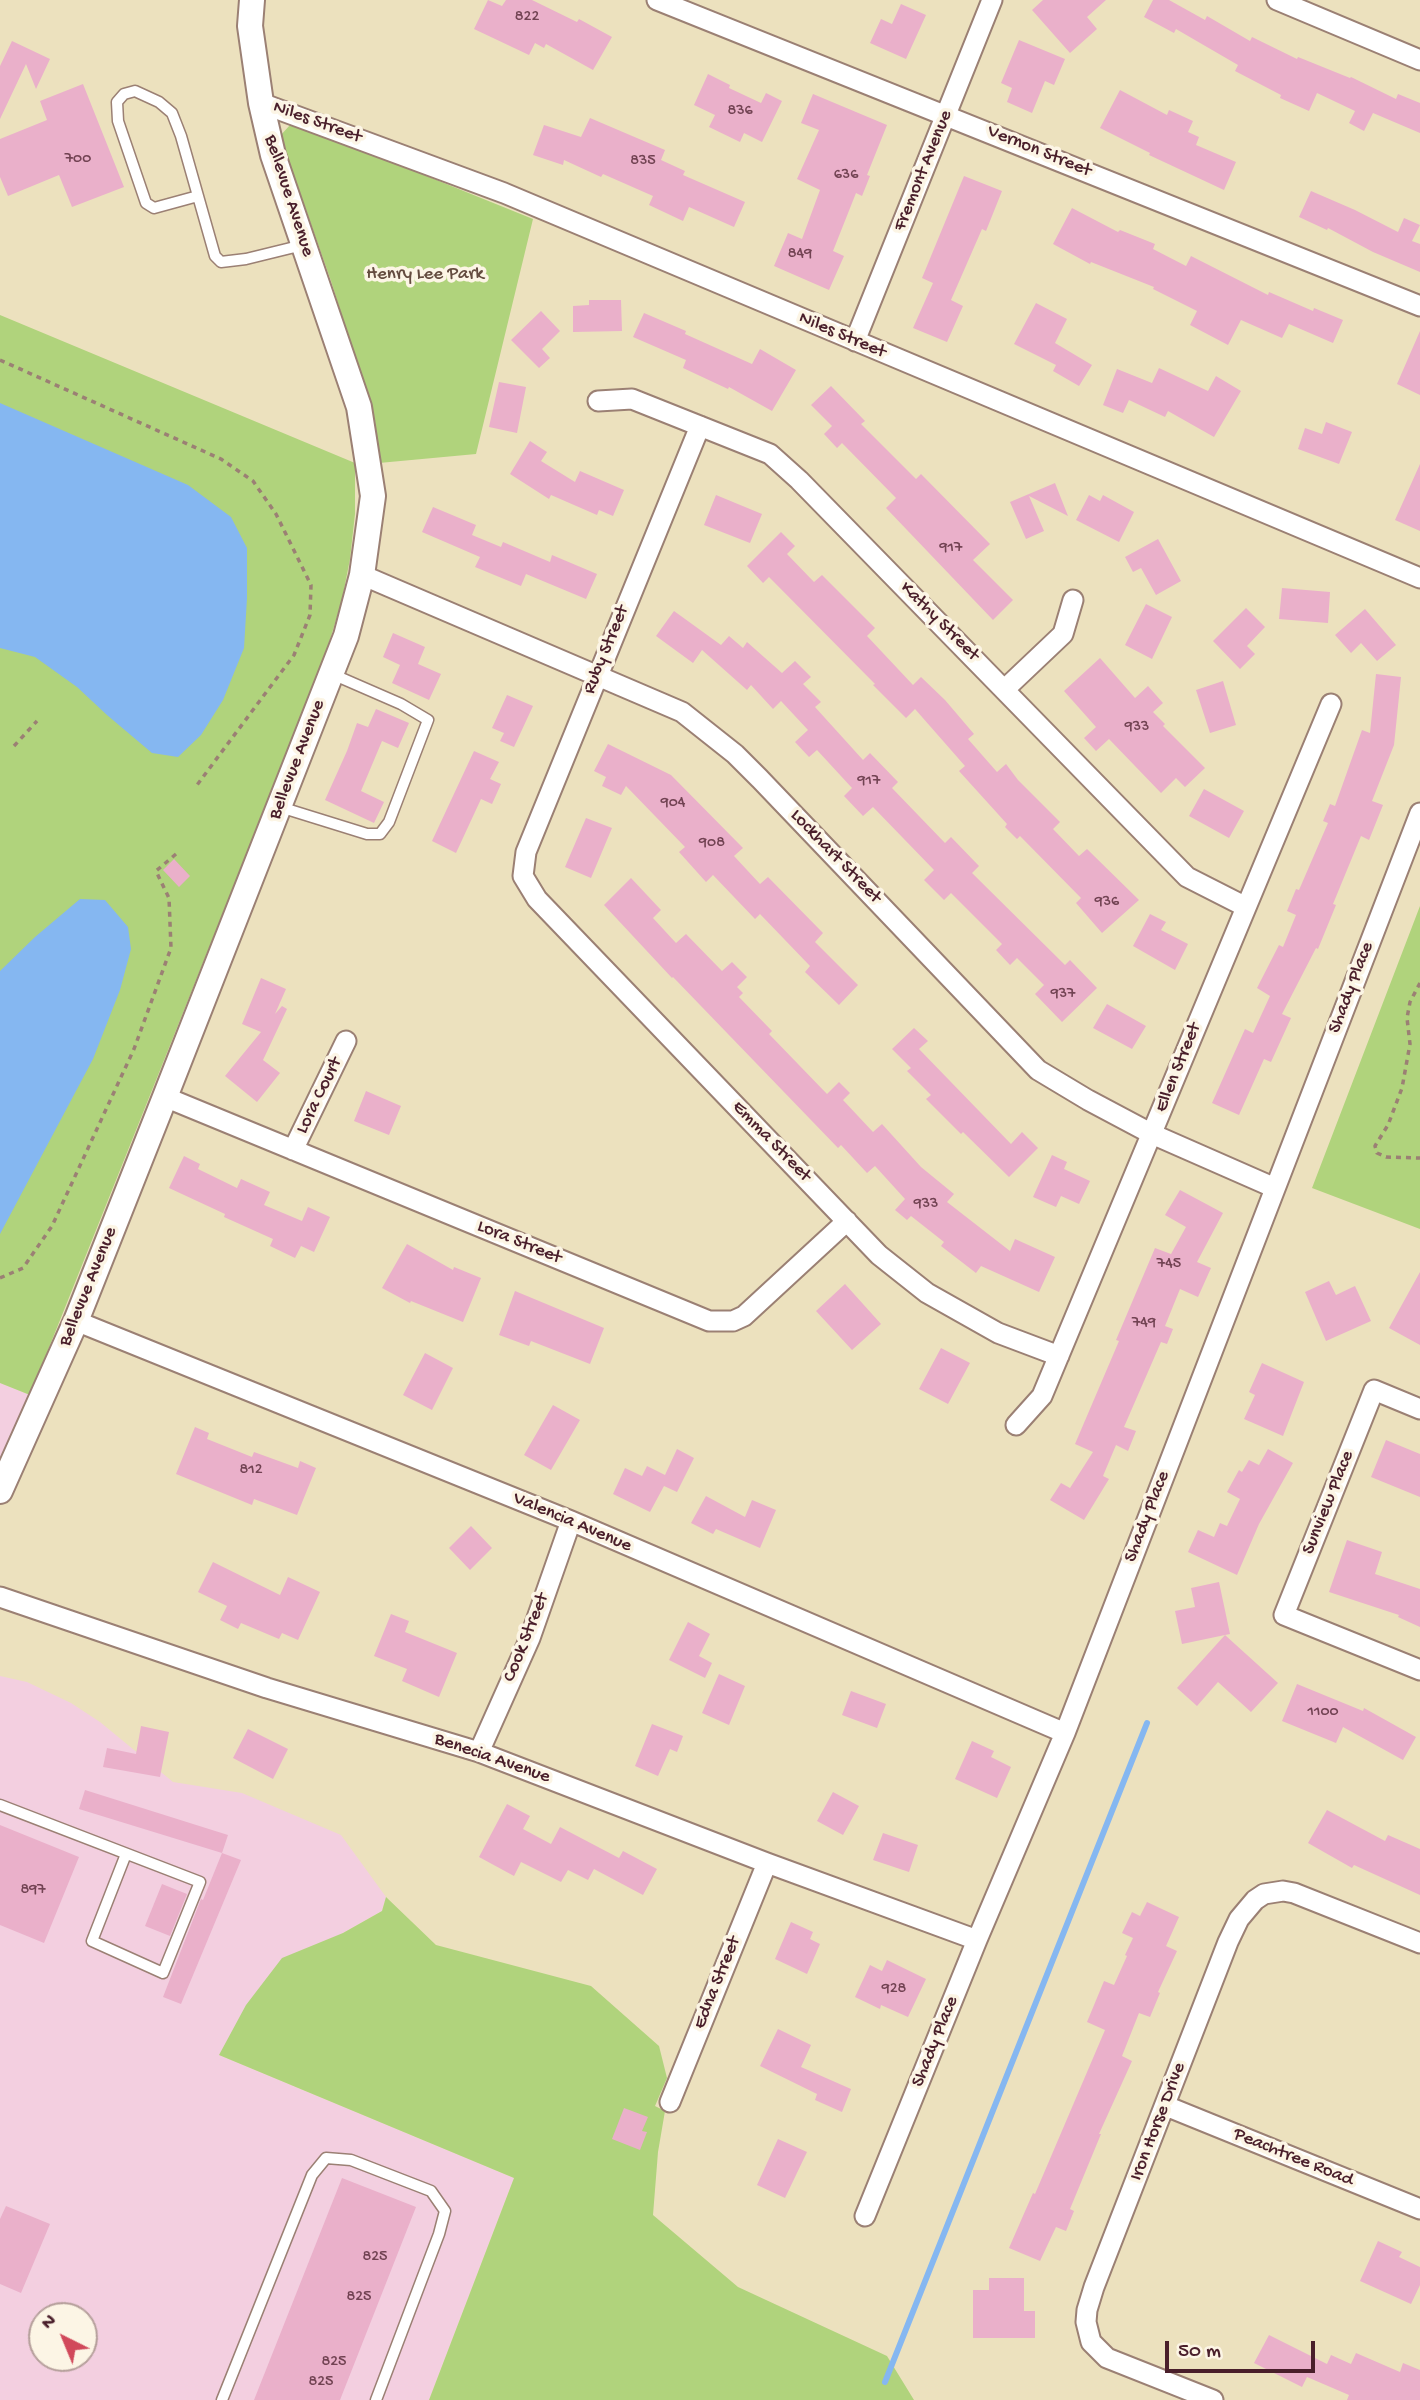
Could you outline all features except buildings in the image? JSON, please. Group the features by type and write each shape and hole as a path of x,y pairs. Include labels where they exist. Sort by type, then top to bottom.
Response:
{"street":[{"name":"Bellevue Avenue","path":"0,1491 76,1321 165,1097 346,636 362,575 373,496 359,407 273,155 261,103 250,26 252,0"},
{"name":"Vernon Street","path":"657,0 1420,306"},
{"name":"Fremont Avenue","path":"855,341 992,0"},
{"path":"1278,0 1420,60"},
{"name":"Niles Street","path":"261,103 504,193 1420,578"},
{"name":"Kathy Street","path":"598,401 632,399 770,454 799,480 1187,877 1246,907"},
{"name":"Ruby Street","path":"523,876 526,852 700,426"},
{"name":"Lockhart Street","path":"362,575 682,712 735,754 1038,1070 1152,1134 1275,1188"},
{"path":"1005,689 1063,635 1073,600"},
{"name":"Ellen Street","path":"1016,1425 1042,1396 1331,704"},
{"name":"Shady Place","path":"865,2216 977,1940 1065,1733 1420,813"},
{"name":"Emma Street","path":"523,876 537,899 879,1255 927,1293 998,1333 1059,1356"},
{"name":"Lora Court","path":"293,1150 346,1041"},
{"name":"Lora Street","path":"165,1097 709,1321 733,1321 744,1316 847,1221"},
{"name":"Valencia Avenue","path":"76,1321 571,1521 1065,1733"},
{"name":"Sunview Place","path":"1420,1409 1374,1390 1284,1615 1420,1670"},
{"name":"Cook Street","path":"480,1752 530,1638 571,1521"},
{"name":"Benecia Avenue","path":"0,1597 267,1688 480,1752 767,1863 977,1940"},
{"name":"Edna Street","path":"670,2102 767,1863"},
{"name":"Iron Horse Drive","path":"1213,2400 1107,2358 1097,2350 1087,2331 1087,2310 1228,1942 1239,1919 1255,1900 1273,1892 1294,1893 1420,1943"},
{"name":"Peachtree Road","path":"1166,2106 1420,2209"}],"lane":[{"path":"198,196 154,208 146,203 118,121 117,103 124,94 135,91 159,102 172,113 181,136 198,196 215,256 221,262 304,245"},
{"path":"279,807 367,834 380,834 389,822 428,720 401,704 331,674"},
{"path":"0,1805 200,1882 163,1973 92,1941 126,1854"},
{"path":"222,2400 312,2175 326,2158 351,2160 431,2191 445,2211 439,2234 376,2400"}],"path":[{"path":"0,360 220,459 253,481 276,514 312,585 310,615 294,655 197,785"},
{"path":"14,746 37,721"},
{"path":"0,1278 23,1268 52,1226 134,1049 170,948 169,898 156,871 176,854"},
{"path":"1420,983 1410,1002 1407,1018 1410,1044 1402,1088 1388,1125 1375,1146 1377,1153 1387,1157 1420,1158"}],"shaded area":[{"path":"0,1383 30,1395 0,1461"},
{"path":"0,1676 27,1682 71,1703 100,1722 173,1782 242,1793 341,1835 386,1897 382,1911 343,1933 219,2055 514,2178 429,2400 0,2400"}],"green space":[{"name":"Henry Lee Park","path":"290,125 305,125 533,219 476,454 379,463 375,421 331,281 280,136"},
{"path":"0,315 355,463 355,514 350,559 342,600 323,663 30,1395 0,1383"},
{"path":"1420,906 1420,1229 1312,1188"},
{"path":"386,1897 436,1945 591,1986 659,2046 667,2078 655,2106 665,2111 658,2152 653,2215 738,2287 887,2356 914,2400 429,2400 514,2178 219,2055 246,2005 282,1958 343,1933 382,1911"}],"water":[{"path":"0,403 188,485 231,517 247,548 244,648 223,700 201,735 178,757 152,753 77,687 35,657 0,648"},
{"path":"80,899 105,900 128,927 131,949 120,990 93,1059 0,1234 0,971"}],"waterway":[{"path":"885,2382 1147,1723"}]}
